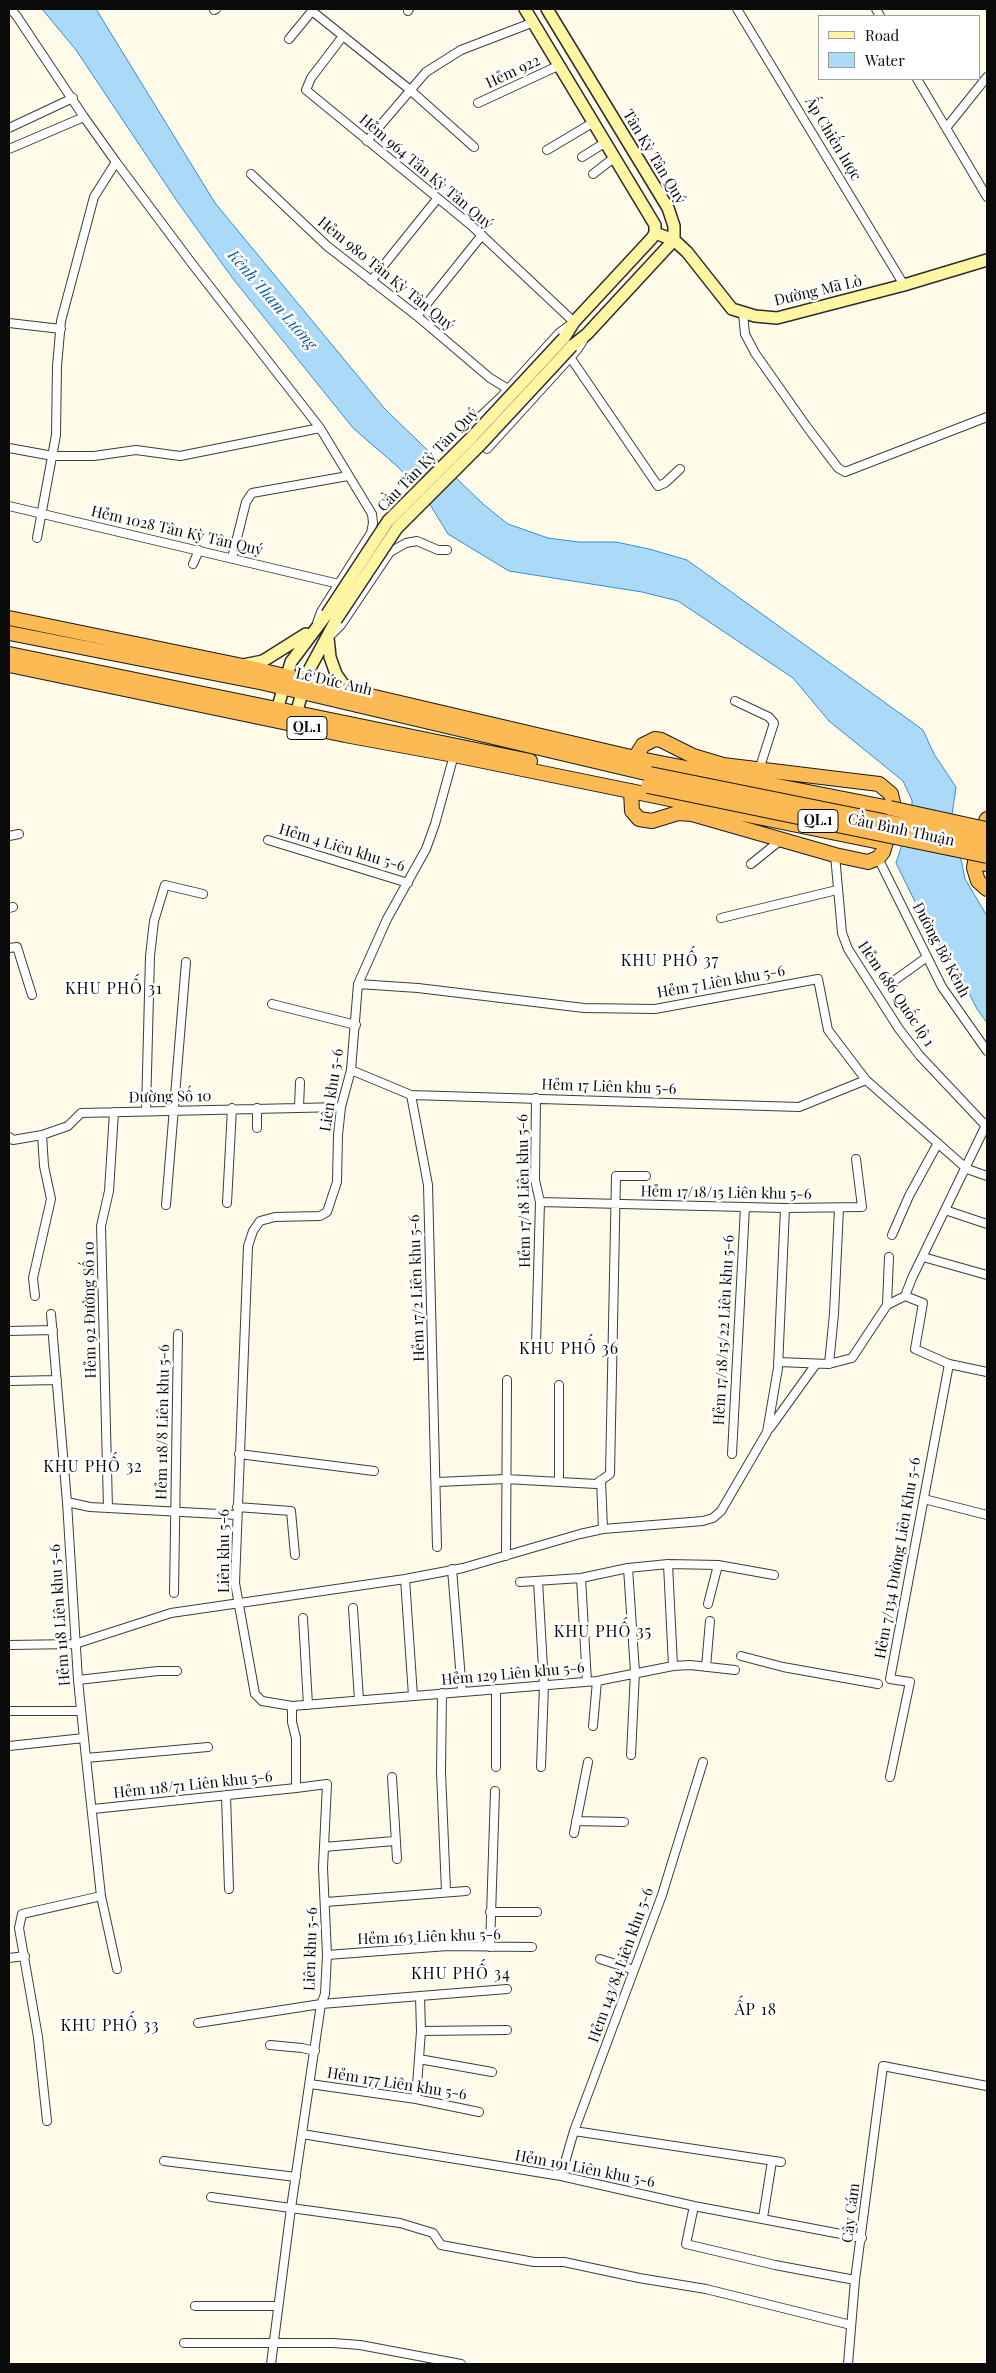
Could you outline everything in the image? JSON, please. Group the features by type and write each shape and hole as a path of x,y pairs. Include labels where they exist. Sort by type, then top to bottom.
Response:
{"highway":[{"name":"Lê Đức Anh","path":"9,618 238,666 284,682"},
{"path":"60,643 63,628"},
{"name":"Lê Đức Anh","path":"9,633 284,682 635,758"},
{"name":"QL.1","path":"9,654 296,714 631,791"},
{"name":"QL.1","path":"9,665 345,736 649,780"},
{"name":"Lê Đức Anh","path":"368,701 649,780"},
{"path":"631,791 632,810 639,819 652,821 678,813 692,814 835,855 868,862 878,858 886,847 894,811 894,799 887,789 872,783 759,770 706,761 667,742 655,739 644,745 635,758"},
{"name":"Cầu Bình Thuận","path":"635,758 987,830"},
{"name":"Cầu Bình Thuận","path":"649,780 987,830"},
{"name":"Cầu Bình Thuận","path":"649,780 985,861"},
{"name":"Cầu Bình Thuận","path":"631,791 985,861"},
{"path":"987,830 979,836 974,868 978,881 987,889"}],"main road":[{"path":"525,9 651,217 655,233 574,322 569,347"},
{"name":"Tân Kỳ Tân Quý","path":"547,9 668,208 674,226 674,240"},
{"name":"Đường Mã Lò","path":"655,233 674,240 694,261 732,309 744,313 777,318 904,285 987,260"},
{"path":"569,347 587,334 674,240"},
{"name":"Cầu Tân Kỳ Tân Quý","path":"331,617 403,521 481,444 569,347"},
{"path":"238,666 263,660 281,651 331,617"},
{"path":"331,617 328,636 330,657 339,680 368,701"},
{"path":"277,710 284,682 294,658 315,627"},
{"path":"296,714 303,686 328,636"}],"street":[{"path":"10,9 16,14 73,98 84,118 116,162 193,265 320,428 372,514 371,533 321,612 315,627"},
{"name":"Ấp Chiến lược","path":"737,9 904,285"},
{"path":"289,39 312,11 410,89 474,147"},
{"path":"367,140 426,72 462,50 534,22"},
{"name":"Hẻm 964 Tân Kỳ Tân Quý","path":"343,36 311,78 306,90 482,236 574,322"},
{"name":"Hẻm 922","path":"478,104 560,65"},
{"path":"946,128 987,76"},
{"path":"918,80 987,197"},
{"path":"9,128 73,98"},
{"path":"9,149 84,118"},
{"path":"547,150 594,122"},
{"path":"582,157 606,142"},
{"path":"593,174 615,157"},
{"path":"38,538 44,513 56,434 57,366 60,329 94,197 116,162"},
{"name":"Hẻm 980 Tân Kỳ Tân Quý","path":"251,174 292,214 370,281 417,316 490,378 508,389"},
{"path":"370,281 436,199"},
{"path":"417,316 482,236"},
{"path":"744,313 745,334 755,353 838,468 845,472 987,417"},
{"path":"574,322 559,333 508,389 467,429 487,449 506,430 569,347 658,486 665,483 680,469"},
{"path":"9,323 60,329"},
{"path":"9,448 53,456 94,456 136,450 180,456 320,428"},
{"path":"232,558 246,502 252,493 350,477"},
{"name":"Hẻm 1028 Tân Kỳ Tân Quý","path":"9,506 339,584"},
{"path":"328,636 341,626 390,552 413,541 422,542 438,550 447,550"},
{"path":"193,564 199,550"},
{"path":"735,701 769,716 774,722 759,770"},
{"name":"Liên khu 5-6","path":"292,1706 262,1701 255,1694 235,1583 248,1246 253,1230 260,1221 275,1218 320,1216 327,1212 337,1182 338,1135 341,1107 351,1070 358,984 387,919 408,883 435,824 455,751"},
{"path":"9,836 19,834"},
{"path":"751,864 782,839"},
{"name":"Hẻm 4 Liên khu 5-6","path":"268,840 408,883"},
{"name":"Hẻm 686 Quốc lộ 1","path":"835,855 842,933 848,948 899,1028 920,1056 986,1124"},
{"name":"Đường Bờ Kênh","path":"878,858 942,987 987,1052"},
{"path":"146,1111 150,956 154,922 164,885 204,894"},
{"path":"721,918 837,890"},
{"path":"9,948 17,947 32,995"},
{"path":"886,977 891,982 896,980 927,957"},
{"path":"166,1205 172,1111 186,962"},
{"name":"Hẻm 7 Liên khu 5-6","path":"358,984 418,988 584,1008 655,1009 818,979 828,1030 866,1080 967,1169 987,1176"},
{"path":"272,1004 356,1025"},
{"name":"Hẻm 17 Liên khu 5-6","path":"351,1070 411,1095 799,1107 866,1080"},
{"path":"299,1108 300,1082"},
{"name":"Hẻm 17/2 Liên khu 5-6","path":"411,1095 428,1185 437,1482 437,1547"},
{"name":"Hẻm 17/18 Liên khu 5-6","path":"536,1098 535,1180 540,1202 536,1345"},
{"name":"Đường Số 10","path":"10,1139 42,1135 68,1126 81,1113 232,1108 341,1107"},
{"path":"227,1203 232,1108"},
{"path":"257,1108 257,1128"},
{"name":"Hẻm 92 Đường Số 10","path":"108,1508 101,1226 109,1191 114,1112"},
{"path":"778,1362 829,1364 852,1358 887,1305 905,1296 945,1210 967,1169 986,1124"},
{"path":"35,1296 33,1278 51,1198 44,1166 42,1135"},
{"path":"892,1235 908,1196 938,1143"},
{"name":"Hẻm 17/18/15 Liên khu 5-6","path":"540,1202 785,1208 862,1207 856,1159"},
{"path":"437,1482 506,1479 596,1484 610,1474 616,1176 646,1176"},
{"name":"Hẻm 17/18/15/22 Liên khu 5-6","path":"732,1454 745,1207"},
{"path":"767,1432 778,1362 785,1208"},
{"path":"829,1364 834,1314 839,1208"},
{"path":"945,1210 987,1224"},
{"path":"887,1305 889,1257"},
{"path":"923,1257 987,1275"},
{"path":"905,1296 923,1303 915,1349 950,1364 987,1372"},
{"name":"Hẻm 118 Liên khu 5-6","path":"51,1314 67,1502 75,1644 81,1711 102,1896 117,1969"},
{"path":"9,1331 53,1330"},
{"name":"Hẻm 118/8 Liên khu 5-6","path":"174,1593 178,1334"},
{"path":"9,1645 75,1644 157,1616 405,1579 452,1570 580,1534 603,1530 703,1521 713,1518 721,1511 767,1432 816,1364"},
{"name":"Hẻm 7/134 Đường Liên Khu 5-6","path":"890,1777 910,1682 890,1679 950,1364"},
{"path":"9,1381 57,1380"},
{"path":"506,1556 507,1380"},
{"path":"559,1481 560,1385"},
{"path":"239,1454 374,1470"},
{"path":"601,1480 603,1530"},
{"path":"924,1499 987,1515"},
{"path":"67,1502 108,1508 174,1512 292,1511 295,1555"},
{"path":"668,1564 673,1666"},
{"path":"520,1582 581,1578 628,1568 668,1564 718,1565 774,1575"},
{"path":"708,1604 718,1565"},
{"path":"628,1568 635,1672 631,1755"},
{"path":"452,1570 462,1692"},
{"path":"581,1578 587,1682"},
{"path":"405,1579 413,1696"},
{"path":"538,1580 544,1685 541,1767"},
{"path":"353,1608 359,1700"},
{"path":"303,1618 308,1704"},
{"path":"706,1667 710,1621"},
{"path":"741,1656 783,1667 878,1684"},
{"name":"Hẻm 129 Liên khu 5-6","path":"292,1706 597,1681 673,1666 735,1670"},
{"path":"78,1680 158,1671 177,1671"},
{"path":"593,1726 597,1681"},
{"path":"496,1689 496,1766"},
{"path":"442,1694 441,1772 446,1891"},
{"path":"292,1706 292,1722 296,1738 296,1788"},
{"path":"9,1712 81,1711"},
{"path":"9,1746 84,1738"},
{"path":"86,1758 208,1748"},
{"path":"574,1833 588,1762"},
{"name":"Hẻm 143/84 Liên khu 5-6","path":"561,2176 574,2131 662,1895 703,1762"},
{"path":"392,1777 394,1842 397,1859"},
{"name":"Liên khu 5-6","path":"271,2364 291,2208 321,2004 325,1994 327,1955 324,1847 327,1784 296,1788"},
{"name":"Hẻm 118/71 Liên khu 5-6","path":"93,1809 296,1788"},
{"path":"490,1947 495,1791"},
{"path":"226,1796 229,1889"},
{"path":"576,1821 624,1822"},
{"path":"324,1847 394,1842"},
{"path":"326,1902 446,1891 466,1891"},
{"path":"47,2122 38,2037 19,1928 22,1914 102,1896"},
{"path":"490,1912 537,1912"},
{"name":"Hẻm 163 Liên khu 5-6","path":"327,1955 448,1946 532,1947"},
{"path":"9,1958 25,1956"},
{"path":"600,1959 634,1970"},
{"path":"198,2023 321,2004 507,1989"},
{"path":"416,2099 421,2031 420,1996"},
{"path":"421,2031 507,2030"},
{"path":"270,2045 314,2051"},
{"path":"419,2059 492,2072"},
{"name":"Cây Cám","path":"848,2364 855,2280 883,2066 987,2086"},
{"name":"Hẻm 177 Liên khu 5-6","path":"310,2084 416,2099 479,2112"},
{"path":"574,2131 781,2162"},
{"name":"Hẻm 191 Liên khu 5-6","path":"302,2134 561,2176 694,2206 862,2238"},
{"path":"164,2161 296,2177"},
{"path":"763,2218 772,2161"},
{"path":"211,2197 400,2223 433,2233 441,2244 534,2262 564,2262 639,2278 706,2289 851,2325"},
{"path":"694,2206 686,2244 775,2265 855,2280"},
{"path":"195,2306 278,2306"},
{"path":"184,2343 273,2345 333,2343 360,2345 462,2364"}],"water":[{"name":"Kênh Tham Lương","path":"42,9 96,9 215,203 385,409 483,504 508,524 548,538 579,542 616,542 687,560 923,730 934,754 956,787 952,815 965,879 987,916 987,1023 977,1009 955,965 935,939 924,920 896,863 912,814 912,800 903,781 829,721 793,678 678,601 642,592 509,571 448,534 426,498 398,467 353,428 234,280 179,204 76,50"}],"district":[{"name":"KHU PHỐ 37","path":"670,961"},
{"name":"KHU PHỐ 31","path":"114,989"},
{"name":"KHU PHỐ 36","path":"569,1349"},
{"name":"KHU PHỐ 32","path":"93,1467"},
{"name":"KHU PHỐ 35","path":"603,1632"},
{"name":"KHU PHỐ 34","path":"461,1974"},
{"name":"ẤP 18","path":"756,2010"},
{"name":"KHU PHỐ 33","path":"110,2026"}]}
